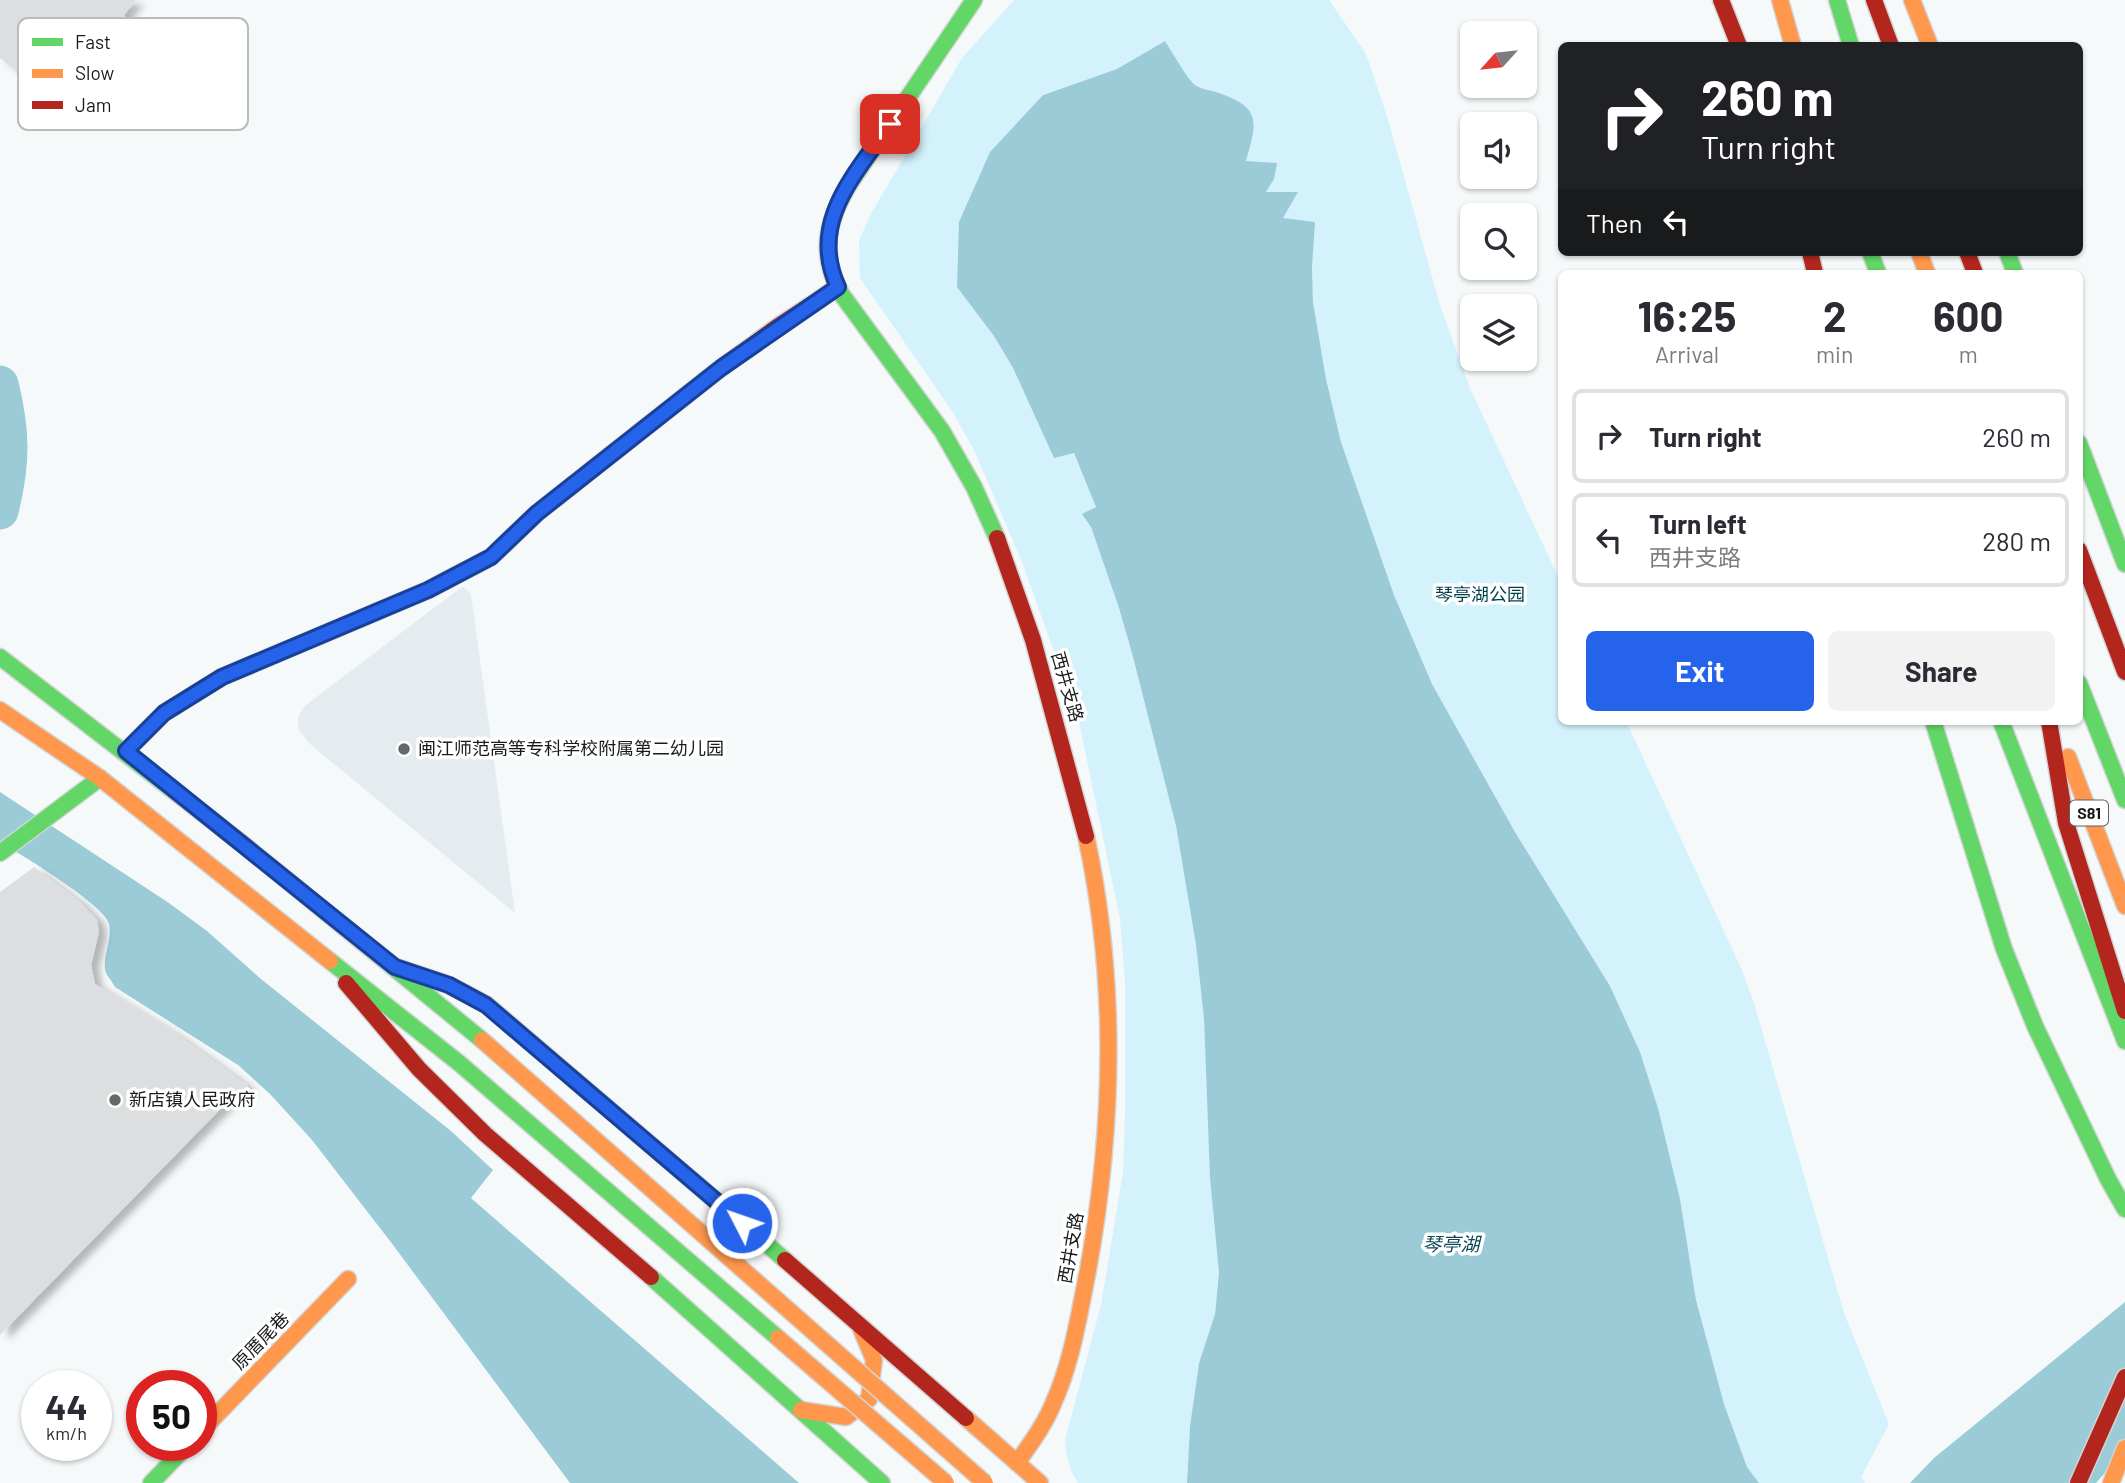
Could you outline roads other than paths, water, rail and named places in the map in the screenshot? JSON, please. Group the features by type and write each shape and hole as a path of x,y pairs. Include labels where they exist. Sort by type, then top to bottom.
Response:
{"main road":[{"name":"西井支路","path":"974,0 838,204 828,233 827,247 828,260 838,287 932,415 961,462 991,523 1017,592 1059,731 1084,827 1097,900 1103,939 1111,1051 1109,1127 1095,1236 1062,1381 1044,1423 1017,1463"},
{"path":"1721,0 1737,42"},
{"path":"1780,0 1792,42"},
{"path":"1837,0 1851,42"},
{"path":"1874,0 1890,42"},
{"path":"1912,0 1928,42"},
{"path":"126,751 164,713 222,677 428,590 491,557 537,513 721,368 838,287"},
{"path":"2083,454 2125,564"},
{"path":"2083,561 2125,672"},
{"path":"0,657 126,751 395,967 985,1483"},
{"path":"2083,682 2125,768"},
{"name":"S81","path":"2083,692 2125,800"},
{"path":"0,710 100,778 459,1063 946,1483"},
{"path":"1934,725 2004,949 2035,1026 2125,1209"},
{"path":"2003,725 2125,1041"},
{"path":"2052,725 2066,823 2125,1011"},
{"name":"S81","path":"2053,725 2125,905"},
{"path":"4,850 100,778"},
{"path":"322,954 419,1069 485,1134 687,1308 882,1483"},
{"path":"395,967 449,985 486,1005 858,1322 1017,1463 1031,1480"},
{"name":"原厝尾巷","path":"217,1414 348,1279"},
{"path":"801,1410 846,1417 869,1399 874,1360 858,1322"},
{"path":"2078,1483 2125,1377"},
{"path":"2111,1483 2125,1448"},
{"path":"151,1483 172,1461"}],"water":[{"name":"琴亭湖","path":"1165,41 1195,85 1231,98 1248,110 1254,125 1246,161 1277,163 1274,179 1266,192 1298,192 1283,218 1315,222 1313,302 1326,379 1341,442 1394,595 1432,684 1515,832 1610,986 1640,1052 1658,1108 1680,1199 1696,1300 1724,1404 1747,1467 1759,1483 1187,1483 1190,1426 1199,1363 1215,1314 1219,1273 1210,1178 1204,1019 1196,945 1176,826 1119,608 1091,527 1082,514 1096,507 1074,453 1054,458 1013,368 994,336 957,287 959,222 990,152 1043,95 1117,69"},
{"path":"0,792 207,931 261,979 451,1131 493,1170 471,1198 799,1483 570,1483 390,1241 312,1140 270,1094 238,1065 115,987 105,967 110,936 109,924 93,905 78,893 0,842"},
{"path":"2125,1302 2125,1450 2096,1483 1910,1483 1934,1458"}],"waterway":[{"path":"0,384 7,417 9,448 7,478 0,511"}],"place":[{"name":"闽江师范高等专科学校附属第二幼儿园","path":"404,749"},
{"name":"新店镇人民政府","path":"115,1100"}],"park label":[{"name":"琴亭湖公园","path":"1480,595"}]}
